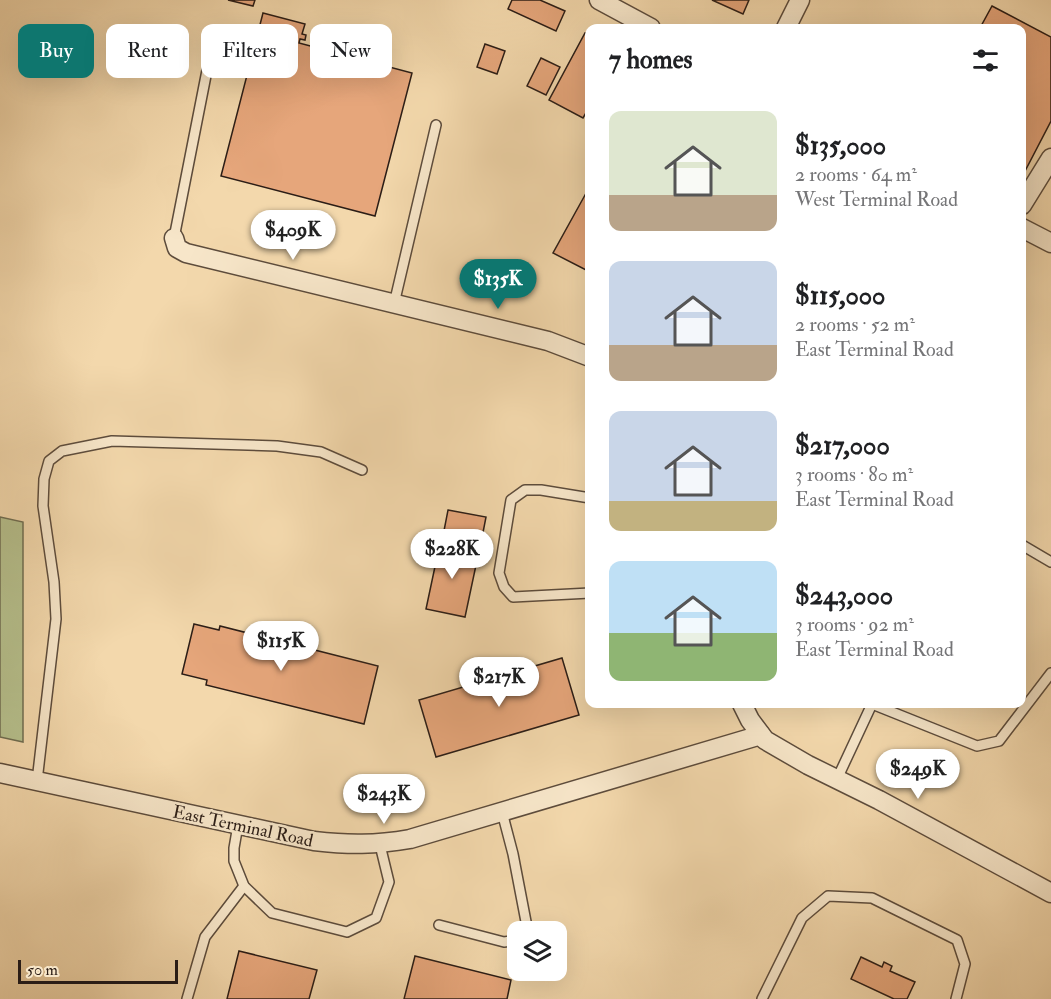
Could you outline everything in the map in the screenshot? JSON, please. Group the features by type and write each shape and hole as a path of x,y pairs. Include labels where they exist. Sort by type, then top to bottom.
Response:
{"street":[{"path":"599,0 644,24"},
{"path":"788,24 801,0"},
{"path":"1026,199 1051,158"},
{"path":"1026,230 1051,243"},
{"path":"174,238 177,248 186,253 548,341 585,355"},
{"path":"744,708 765,740 1051,893"},
{"name":"East Terminal Road","path":"0,774 314,842 380,844 410,839 761,735"}],"lane":[{"path":"174,238 206,78"},
{"path":"394,304 436,125"},
{"path":"37,782 56,619 54,582 43,506 44,479 49,461 62,451 112,441 124,441 277,446 321,452 362,470"},
{"path":"585,497 541,490 525,490 511,500 500,573 504,586 513,597 585,593"},
{"path":"1026,547 1051,562"},
{"path":"1026,706 1051,673"},
{"path":"837,779 870,708"},
{"path":"882,708 977,746 999,741 1024,708"},
{"path":"502,812 526,921"},
{"path":"238,825 234,861 244,886 272,913 348,932 376,918 388,882 380,844"},
{"path":"187,999 205,937 244,886"},
{"path":"762,999 802,918 828,896 872,898 957,940 965,964 956,999"},
{"path":"438,925 507,942"}],"green space":[{"path":"0,517 23,522 23,742 0,737"}],"building":[{"path":"228,0 255,0 253,6"},
{"path":"512,0 540,0 565,11 556,31 508,9"},
{"path":"712,0 749,0 743,14"},
{"path":"992,6 1051,37 1051,121 1026,169 1026,24 982,24"},
{"path":"263,13 305,24 302,34 306,35 305,40 300,39 299,43 310,46 310,78 392,78 392,68 412,73 375,216 221,176 246,78 298,78 298,24 260,24"},
{"path":"585,33 585,115 583,118 549,100"},
{"path":"485,44 505,51 497,74 477,67"},
{"path":"541,58 560,67 546,95 527,86"},
{"path":"585,195 585,269 553,253"},
{"path":"448,510 486,517 480,548 442,541"},
{"path":"440,543 479,551 465,617 426,609"},
{"path":"194,624 219,630 220,626 378,666 364,724 206,685 207,680 182,674"},
{"path":"562,658 579,715 436,757 419,700"},
{"path":"239,951 317,970 309,999 227,999"},
{"path":"415,956 511,981 507,999 404,999"},
{"path":"861,957 882,967 884,962 892,966 890,971 915,982 907,999 894,999 851,979"}]}
